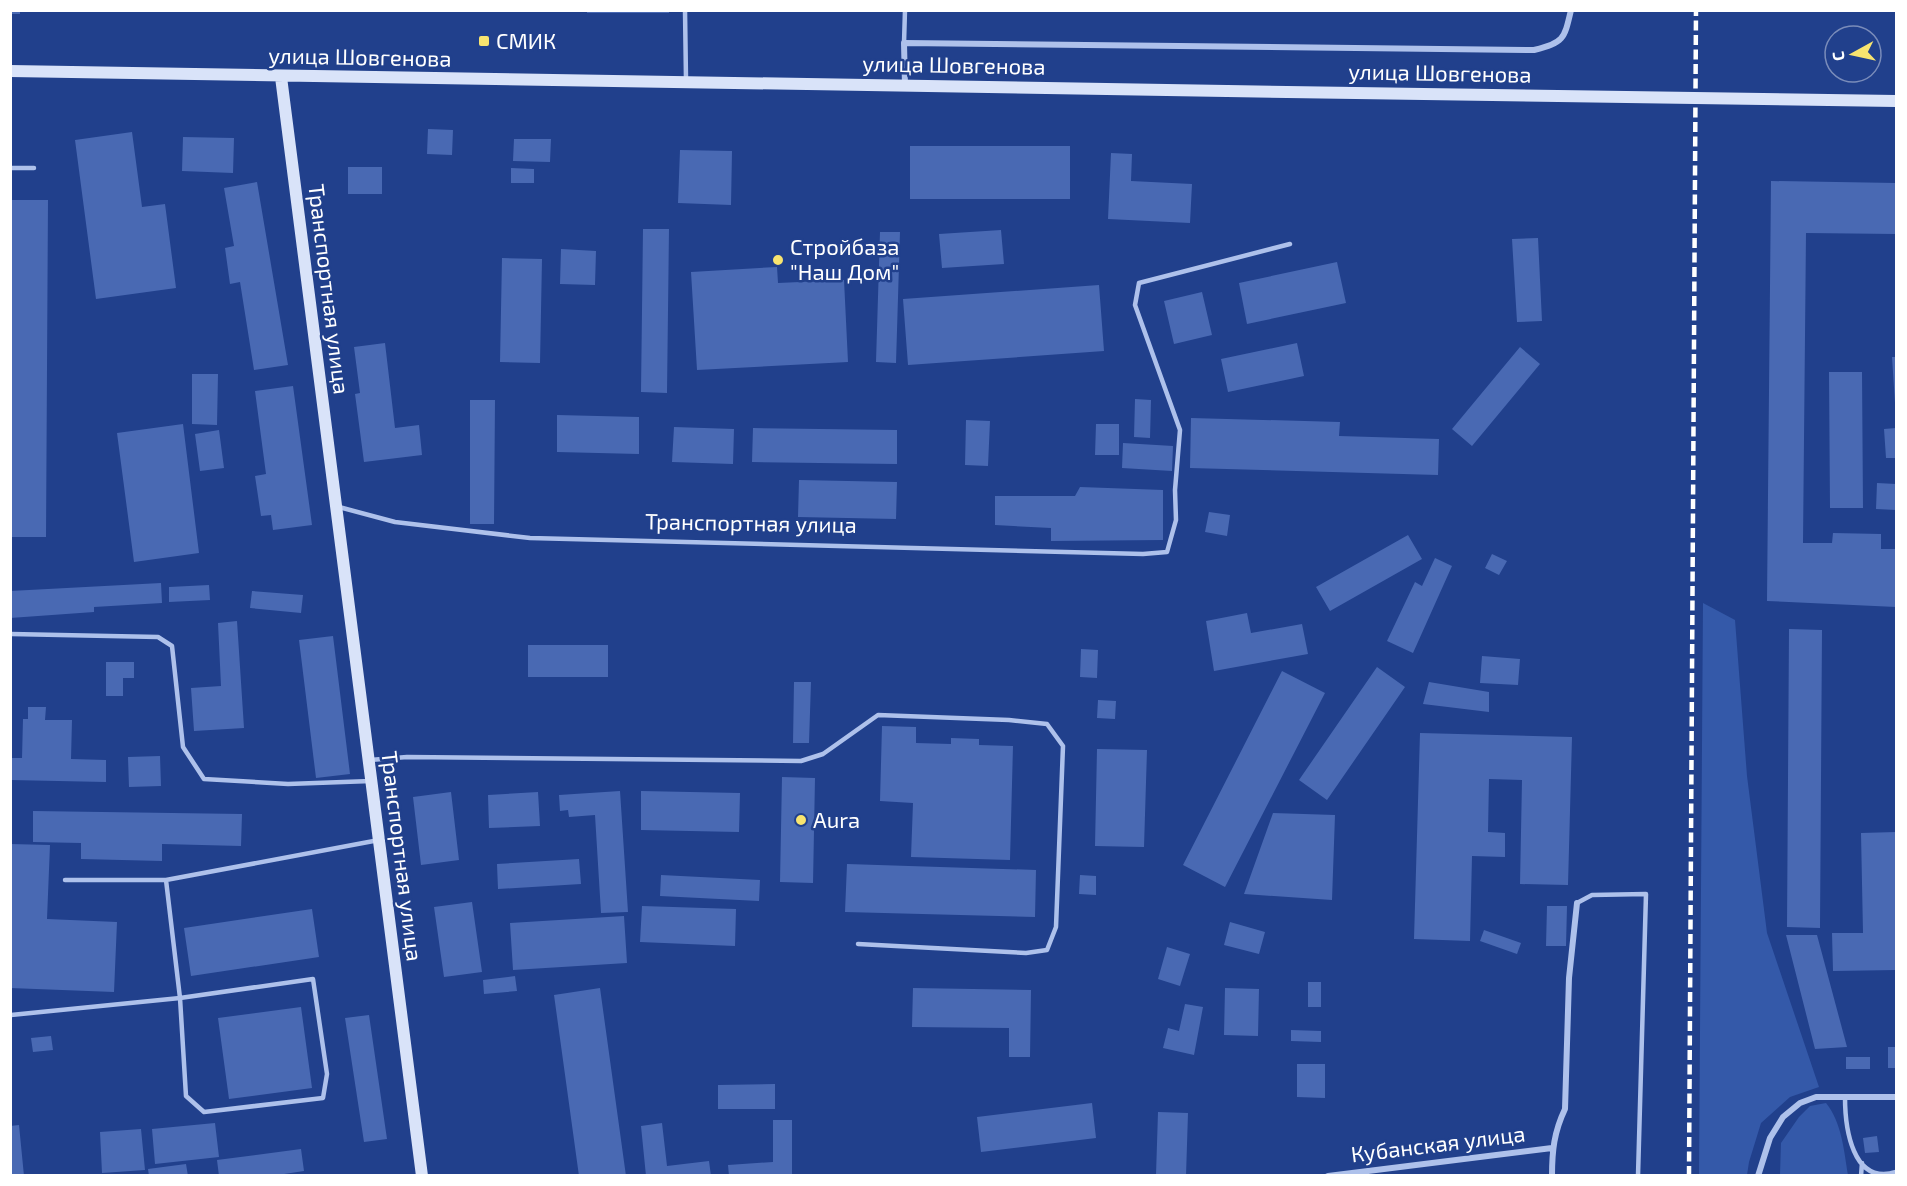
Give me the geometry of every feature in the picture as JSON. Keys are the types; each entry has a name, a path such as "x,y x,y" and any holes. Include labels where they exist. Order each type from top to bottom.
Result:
{"street":[{"path":"905,86 904,43 1534,50 1555,44 1565,35 1571,10"},
{"name":"улица Шовгенова","path":"10,71 1896,101"},
{"name":"Транспортная улица","path":"281,77 422,1176"},
{"path":"1552,1176 1552,1148 1557,1126 1565,1109 1569,978 1577,903"},
{"path":"1758,1176 1770,1138 1783,1117 1800,1103 1816,1097 1896,1097"},
{"name":"Кубанская улица","path":"1328,1176 1552,1148"}],"lane":[{"path":"685,10 686,82"},
{"path":"904,43 905,10"},
{"path":"10,168 34,168"},
{"name":"Транспортная улица","path":"336,506 395,522 530,538 1143,554 1167,552 1176,520 1175,490 1180,430 1135,305 1139,283 1290,244"},
{"path":"11,634 158,637 172,646 183,747 204,779 288,784 371,781"},
{"path":"368,760 408,757 801,761 822,754 878,715 1009,720 1047,724 1063,746 1056,927 1047,950 1026,953 858,944"},
{"path":"65,880 166,880 379,840"},
{"path":"11,1015 180,998 313,979 327,1074 323,1098 204,1112 186,1096 180,998 166,880"},
{"path":"1577,903 1593,895 1646,894 1638,1176"},
{"path":"1845,1097 1845,1118 1849,1140 1870,1176"},
{"path":"1861,1176 1862,1162"},
{"path":"1867,1168 1878,1173 1896,1172"}],"shaded area":[{"path":"1703,603 1735,620 1747,776 1767,933 1819,1087 1790,1097 1761,1123 1747,1175 1699,1175"},
{"path":"1826,1103 1839,1128 1848,1175 1780,1175 1781,1143 1799,1117 1810,1106"}],"building":[{"path":"10,10 20,10 20,14 10,14"},
{"path":"587,10 669,10 669,13 587,13"},
{"path":"428,129 453,130 452,155 427,154"},
{"path":"132,132 142,207 165,204 176,288 96,299 75,140"},
{"path":"183,137 234,138 233,173 182,171"},
{"path":"514,139 551,139 550,162 513,161"},
{"path":"910,146 1070,146 1070,199 910,199"},
{"path":"680,150 732,151 731,205 678,203"},
{"path":"1111,153 1132,154 1131,181 1192,184 1190,223 1108,219"},
{"path":"348,167 382,167 382,194 348,194"},
{"path":"511,168 534,169 534,183 511,183"},
{"path":"1771,181 1896,183 1896,234 1806,233 1803,543 1832,543 1833,533 1881,534 1881,549 1896,549 1896,607 1767,601"},
{"path":"257,182 288,365 254,370 240,282 230,284 225,248 234,246 224,188"},
{"path":"10,200 48,200 46,537 10,537"},
{"path":"643,229 669,229 667,393 641,392"},
{"path":"1001,230 1004,264 942,268 939,234"},
{"path":"880,232 900,232 896,363 876,362"},
{"path":"1538,238 1542,321 1517,322 1512,239"},
{"path":"561,249 596,251 595,285 560,284"},
{"path":"502,258 542,259 540,363 500,362"},
{"path":"1337,262 1346,303 1247,324 1239,283"},
{"path":"777,267 778,283 844,280 848,362 697,370 691,272"},
{"path":"1099,285 1104,351 908,365 903,299"},
{"path":"1202,292 1212,335 1174,344 1164,301"},
{"path":"385,343 395,428 419,425 422,455 364,462 355,394 360,393 354,347"},
{"path":"1297,343 1304,376 1228,392 1221,359"},
{"path":"1520,347 1540,364 1472,446 1452,429"},
{"path":"1892,357 1896,357 1896,403 1895,403"},
{"path":"1829,372 1862,372 1863,508 1830,508"},
{"path":"192,374 218,374 217,425 192,424"},
{"path":"293,386 312,525 273,530 271,515 261,516 255,476 266,474 255,391"},
{"path":"1135,399 1151,400 1150,438 1134,437"},
{"path":"470,400 495,400 494,524 470,524"},
{"path":"557,415 639,417 639,454 557,452"},
{"path":"1191,418 1340,422 1339,436 1439,439 1438,475 1190,468"},
{"path":"966,420 990,421 988,466 965,465"},
{"path":"183,424 199,553 134,562 117,433"},
{"path":"1096,424 1119,424 1119,455 1095,455"},
{"path":"674,427 734,429 733,464 672,462"},
{"path":"753,428 897,430 897,464 752,462"},
{"path":"1896,428 1896,458 1886,458 1884,429"},
{"path":"219,430 224,468 200,471 195,434"},
{"path":"1123,443 1173,446 1172,471 1122,468"},
{"path":"799,480 897,482 896,519 798,517"},
{"path":"1877,483 1896,484 1896,510 1876,509"},
{"path":"1080,487 1163,490 1163,540 1051,541 1051,528 995,525 995,496 1075,496"},
{"path":"1209,512 1230,515 1227,536 1205,532"},
{"path":"1408,535 1422,559 1330,611 1316,587"},
{"path":"1492,554 1507,561 1499,575 1485,568"},
{"path":"1435,558 1452,566 1413,653 1387,641 1415,582 1422,586"},
{"path":"161,583 162,603 94,607 94,612 10,618 10,591"},
{"path":"209,585 210,600 169,602 169,587"},
{"path":"252,591 303,595 301,613 250,608"},
{"path":"1247,613 1251,633 1302,624 1308,654 1214,671 1206,621"},
{"path":"237,621 244,728 194,731 191,688 221,686 218,623"},
{"path":"1789,629 1822,630 1820,928 1787,927"},
{"path":"333,636 350,774 316,778 299,640"},
{"path":"528,645 608,645 608,677 528,677"},
{"path":"1081,649 1098,650 1097,678 1080,677"},
{"path":"1482,656 1520,659 1518,685 1480,683"},
{"path":"106,662 134,662 134,678 123,678 123,696 106,696"},
{"path":"1377,667 1405,687 1327,800 1299,780"},
{"path":"1282,671 1325,693 1225,887 1183,865"},
{"path":"794,682 811,682 809,743 793,743"},
{"path":"1429,682 1489,692 1489,712 1423,704"},
{"path":"1098,700 1116,701 1115,719 1097,718"},
{"path":"28,707 46,707 45,720 72,720 71,759 106,760 106,782 10,780 10,758 22,758 23,719 28,719"},
{"path":"882,726 916,727 916,743 951,744 951,738 979,739 979,745 1013,746 1010,860 911,857 913,803 880,801"},
{"path":"1420,733 1572,737 1568,885 1520,884 1522,780 1489,779 1488,832 1505,833 1505,857 1472,856 1470,941 1414,939"},
{"path":"1097,749 1147,750 1144,847 1095,846"},
{"path":"160,756 161,786 129,787 128,757"},
{"path":"782,777 815,778 813,883 780,882"},
{"path":"620,791 628,912 601,913 595,815 569,817 568,810 560,811 559,795"},
{"path":"641,791 740,793 739,832 641,830"},
{"path":"451,792 459,860 421,865 413,797"},
{"path":"538,792 540,826 489,828 488,795"},
{"path":"33,811 242,814 241,846 162,844 162,861 81,859 81,843 33,842"},
{"path":"1273,813 1335,815 1332,900 1244,894"},
{"path":"1896,832 1896,970 1833,971 1832,933 1863,933 1861,833"},
{"path":"10,844 50,845 47,919 117,922 114,992 10,988"},
{"path":"579,859 581,884 498,889 497,864"},
{"path":"847,864 1036,870 1035,917 845,912"},
{"path":"661,875 760,880 759,901 660,896"},
{"path":"1080,875 1096,876 1096,895 1079,894"},
{"path":"472,902 482,972 444,977 434,907"},
{"path":"642,906 736,909 735,946 640,942"},
{"path":"1547,906 1567,906 1566,946 1546,946"},
{"path":"312,909 319,957 191,976 184,928"},
{"path":"624,916 627,963 513,970 510,923"},
{"path":"1230,922 1265,932 1259,954 1224,945"},
{"path":"1484,930 1521,943 1517,954 1480,941"},
{"path":"1786,935 1817,935 1847,1047 1815,1049"},
{"path":"1167,947 1190,954 1180,986 1158,979"},
{"path":"515,976 517,991 484,994 483,980"},
{"path":"1308,982 1321,982 1321,1007 1308,1007"},
{"path":"600,988 626,1176 579,1176 554,995"},
{"path":"913,988 1031,990 1030,1057 1009,1057 1009,1028 912,1027"},
{"path":"1225,988 1259,989 1258,1036 1224,1035"},
{"path":"1185,1004 1203,1007 1194,1055 1163,1048 1168,1028 1179,1031"},
{"path":"301,1007 312,1088 229,1099 218,1018"},
{"path":"369,1015 387,1139 364,1142 345,1018"},
{"path":"1291,1030 1321,1031 1321,1042 1291,1041"},
{"path":"51,1036 53,1050 33,1052 31,1038"},
{"path":"1888,1047 1896,1047 1896,1068 1888,1068"},
{"path":"1846,1057 1870,1057 1870,1069 1846,1069"},
{"path":"1297,1064 1325,1064 1325,1098 1297,1097"},
{"path":"775,1084 775,1109 718,1109 718,1085"},
{"path":"1092,1103 1096,1138 981,1152 977,1117"},
{"path":"1158,1112 1188,1113 1186,1176 1156,1175"},
{"path":"773,1120 792,1120 792,1176 729,1176 728,1165 773,1162"},
{"path":"215,1123 219,1157 155,1164 152,1129"},
{"path":"662,1123 667,1166 709,1161 711,1176 646,1176 641,1126"},
{"path":"19,1125 24,1176 10,1176 10,1126"},
{"path":"141,1129 145,1170 102,1173 100,1132"},
{"path":"1877,1136 1879,1152 1865,1153 1863,1138"},
{"path":"301,1149 304,1171 271,1176 219,1176 217,1160"},
{"path":"186,1164 188,1176 149,1176 148,1169"}],"railway":[{"path":"1689,1176 1696,10"}],"place":[{"name":"СМИК","path":"484,41"},
{"name":"Стройбаза \"Наш Дом\"","path":"778,260"},
{"name":"Aura","path":"801,820"}]}
